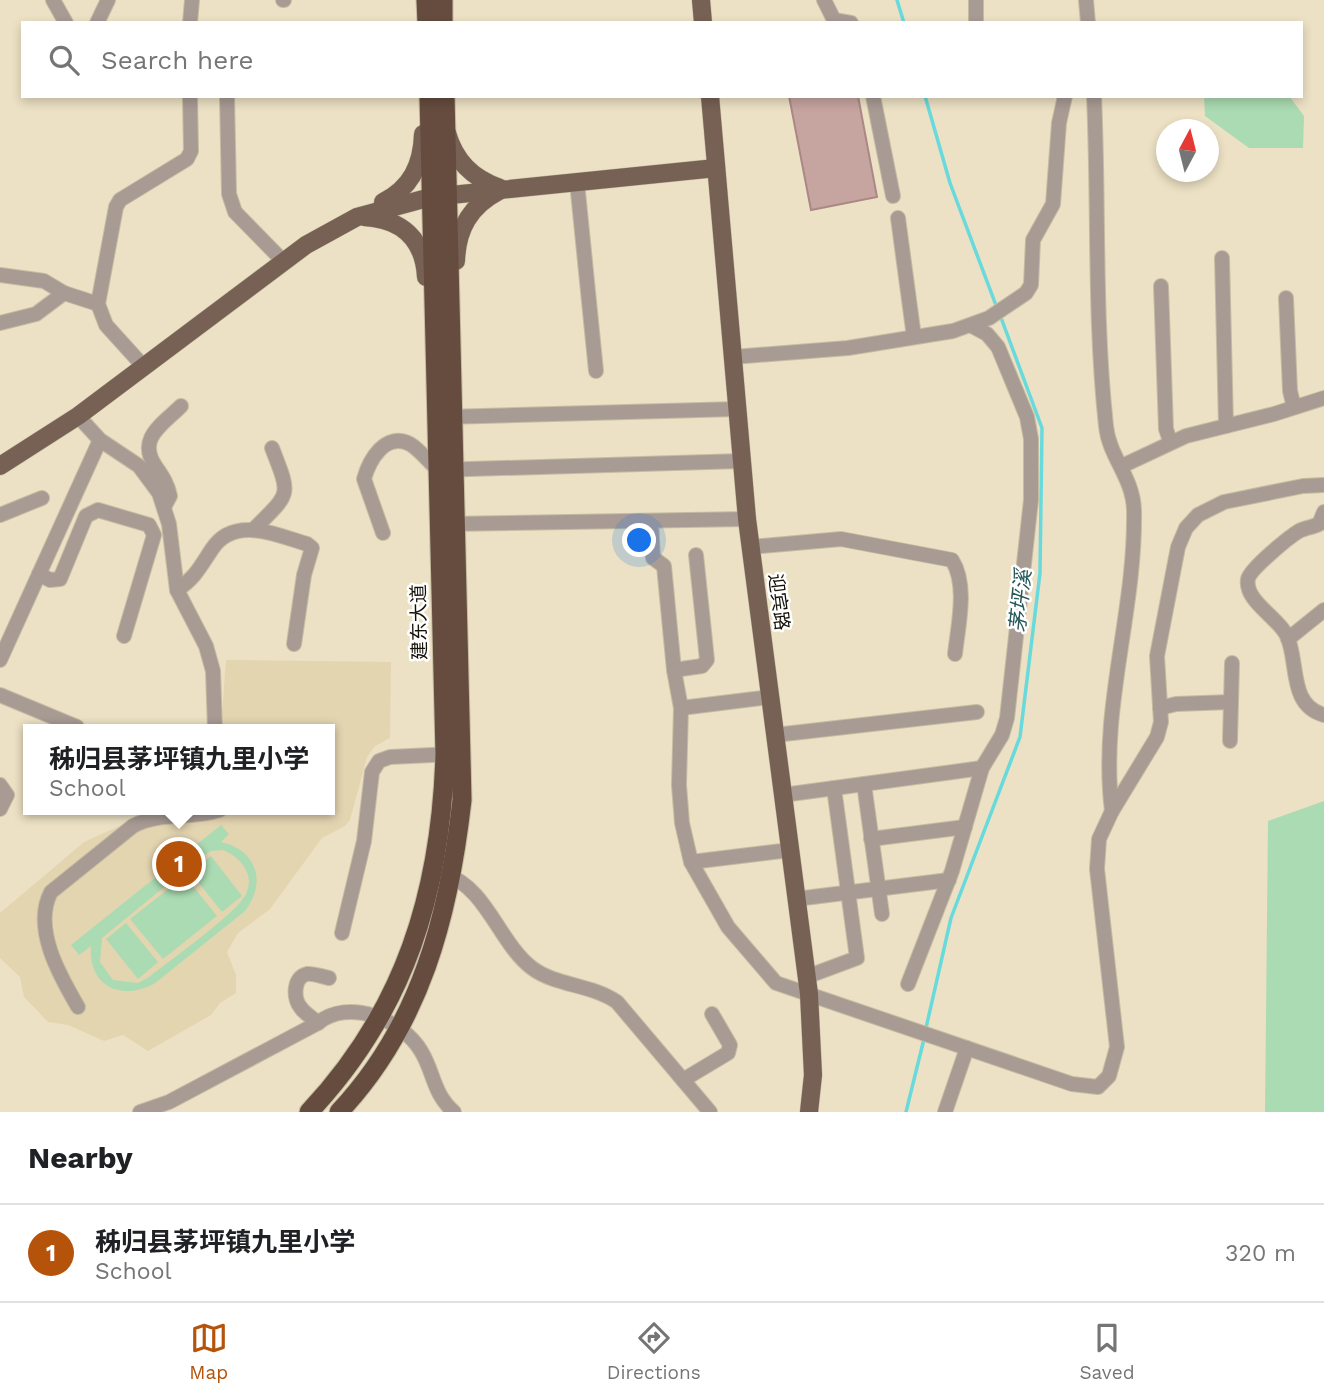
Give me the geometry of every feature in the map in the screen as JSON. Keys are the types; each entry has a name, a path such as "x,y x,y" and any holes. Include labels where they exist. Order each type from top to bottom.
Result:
{"highway":[{"path":"426,0 427,21"},
{"path":"443,0 443,21"},
{"name":"建东大道","path":"339,1112 381,1060 424,979 443,874 462,800 453,754 439,196 428,98"},
{"name":"建东大道","path":"439,196 446,129 445,98"},
{"name":"建东大道","path":"309,1112 337,1083 379,1020 443,874"}],"main road":[{"path":"701,0 703,21"},
{"path":"0,466 78,416 283,261 331,229 394,196 410,181 422,152 428,98"},
{"name":"迎宾路","path":"710,98 750,547 808,986 813,1075 809,1112"},
{"path":"446,129 454,151 467,169 503,190"},
{"path":"357,217 439,196 716,168"},
{"path":"442,314 463,224 480,203 503,190"},
{"path":"357,217 385,219 415,238 424,254 442,314"}],"street":[{"path":"53,0 65,21"},
{"path":"98,21 108,0"},
{"path":"190,21 192,0"},
{"path":"824,0 834,20 840,21"},
{"path":"976,0 976,21"},
{"path":"1077,21 1086,3"},
{"path":"1086,3 1088,21"},
{"path":"144,367 106,325 98,303 116,207 120,200 187,159 191,151 190,98"},
{"path":"227,98 229,194 235,212 283,261"},
{"path":"873,98 893,196"},
{"path":"733,357 836,349 972,326 1021,297 1031,285 1036,229 1053,204 1059,123 1065,98"},
{"path":"1094,98 1099,343 1108,439 1130,481 1134,519 1129,612 1113,688 1112,811"},
{"path":"577,182 596,371"},
{"path":"898,218 914,337"},
{"path":"1222,258 1226,426"},
{"path":"0,275 44,281 64,293 98,303"},
{"path":"1161,286 1166,429 1170,441"},
{"path":"0,323 36,314 64,293"},
{"path":"1286,298 1290,391 1294,407"},
{"path":"908,984 949,880 982,768 1002,735 1007,718 1031,500 1031,439 1027,417 998,346 987,334 972,326"},
{"path":"1122,466 1170,441 1324,398"},
{"path":"164,507 170,496 168,485 149,458 147,448 150,438 181,406"},
{"path":"445,417 737,409"},
{"path":"78,416 100,440 139,466 159,493 172,540 177,590 206,646 214,671 215,724"},
{"path":"0,660 100,440"},
{"path":"383,533 364,479 375,453 385,445 397,442 410,444 446,470 742,461"},
{"path":"254,529 284,500 287,487 272,448"},
{"path":"651,521 653,558 664,566 674,670 681,708 679,785 682,823 691,862 727,927 776,983 808,986 887,1021 1087,1088 1098,1087 1106,1080 1116,1056 1117,1037 1097,854 1099,839 1112,811 1152,750 1161,722 1156,681 1157,656 1178,547 1186,528 1198,515 1224,502 1303,486 1324,485"},
{"path":"0,515 42,498"},
{"path":"39,574 50,580 60,579 86,516 91,511 98,510 149,525 154,535 124,636"},
{"path":"1324,512 1319,524 1293,536 1251,573 1248,579 1255,599 1279,624 1288,639 1301,695 1313,710 1324,715"},
{"path":"447,524 747,519"},
{"path":"177,590 200,571 213,547 242,530 254,529 312,548 304,575 294,644"},
{"path":"750,547 841,539 952,560 957,568 960,599 955,654"},
{"path":"674,670 702,666 707,660 696,555"},
{"path":"1288,639 1324,610"},
{"path":"1230,741 1232,663"},
{"path":"0,695 70,724"},
{"path":"681,708 770,697"},
{"path":"1160,708 1176,704 1231,702"},
{"path":"775,736 976,712"},
{"path":"342,933 364,841 372,772 379,761 390,757 453,754"},
{"path":"783,795 982,768"},
{"path":"864,784 882,914"},
{"path":"0,785 8,795 0,808"},
{"path":"808,986 857,958 834,788"},
{"path":"78,1007 52,961 46,902 51,892 133,826 146,819 195,815"},
{"path":"872,839 965,827"},
{"path":"691,862 790,850"},
{"path":"443,874 482,904 524,961 547,976 603,993 617,1002 710,1112"},
{"path":"796,899 949,880"},
{"path":"318,1023 300,1007 295,997 296,986 301,977 309,974 329,978"},
{"path":"140,1112 169,1102 318,1023 329,1014 346,1010 379,1020 399,1030 422,1051 435,1089 454,1112"},
{"path":"683,1080 728,1054 730,1045 712,1014"},
{"path":"945,1112 967,1048"}],"shaded area":[{"path":"226,660 391,662 390,738 375,746 367,757 350,820 345,826 322,838 270,909 238,933 227,952 236,975 236,993 220,1003 211,1015 148,1051 123,1035 104,1041 68,1025 48,1022 24,997 20,977 0,958 0,913 84,842 144,815 335,815 335,724 221,724"}],"green space":[{"path":"1204,98 1290,98 1304,116 1303,148 1249,148 1219,126 1219,119 1205,116"},
{"path":"1324,801 1324,1112 1265,1112 1268,821"},
{"path":"221,825 229,834 221,842 243,852 255,869 256,889 245,911 154,984 142,989 130,991 109,987 95,972 91,960 91,946 79,955 71,945","holes":["223,850 241,863 248,875 248,889 239,904 149,977 138,983 113,980 100,962 102,938 201,857 211,851"]},
{"path":"211,856 242,896 222,912 190,872"},
{"path":"185,876 217,916 163,959 130,919"},
{"path":"126,923 158,962 138,979 106,939"}],"building":[{"path":"789,98 858,98 877,197 811,210"}],"waterway":[{"name":"茅坪溪","path":"897,0 903,21"},
{"name":"茅坪溪","path":"926,98 950,183 997,308"},
{"name":"茅坪溪","path":"926,1028 951,918 1020,737 1040,573 1042,428 1000,315"},
{"name":"茅坪溪","path":"906,1112 924,1039"}],"place":[{"name":"秭归县茅坪镇九里小学","path":"179,864"}]}
